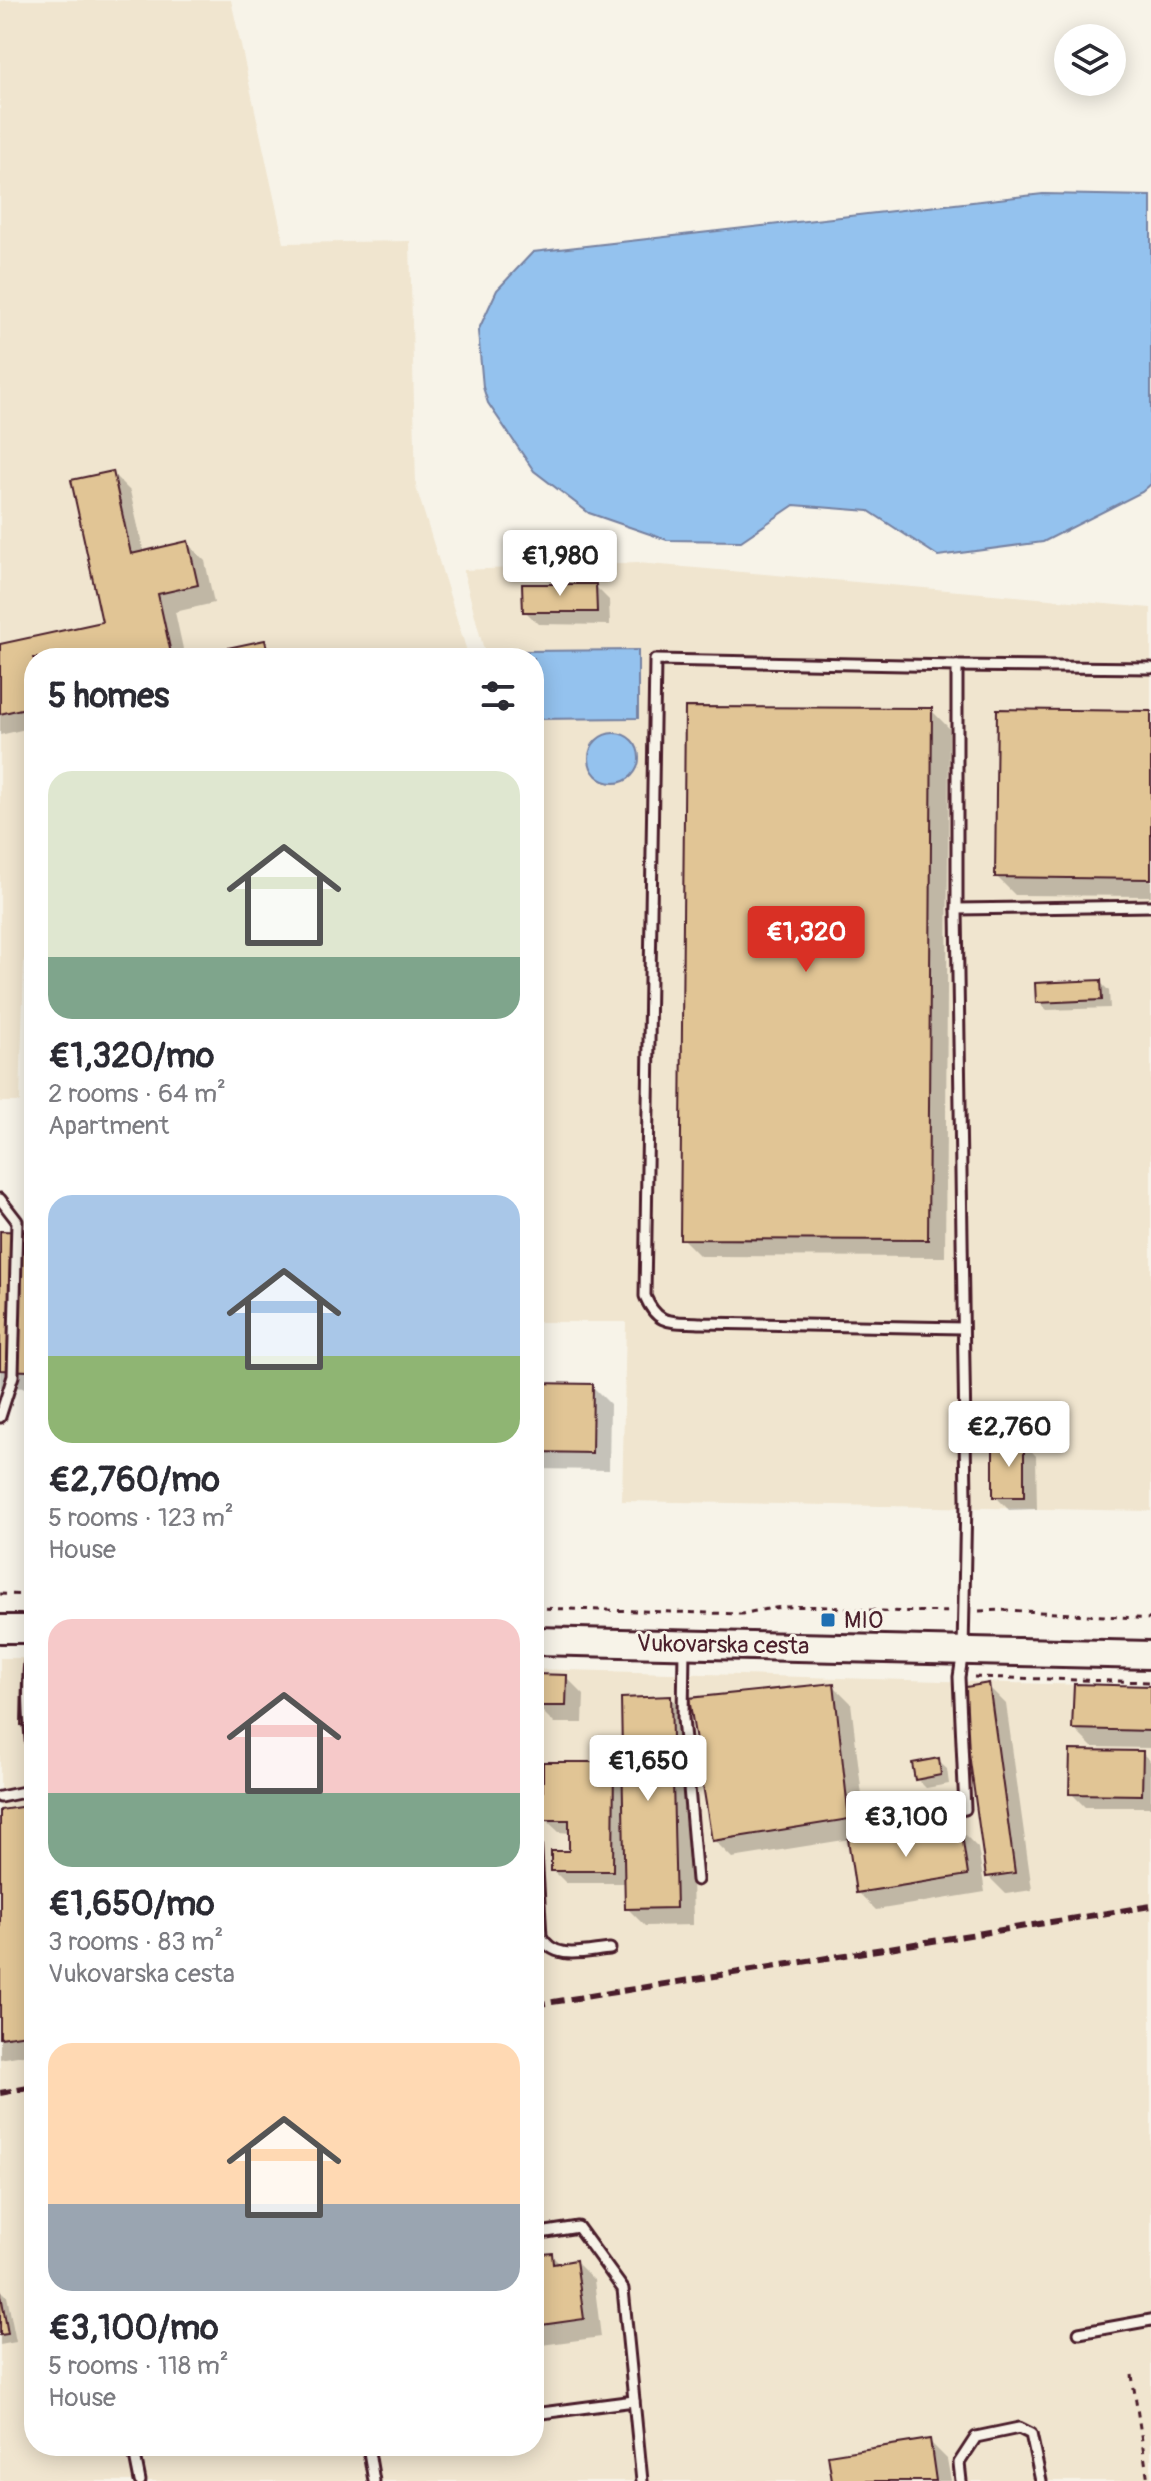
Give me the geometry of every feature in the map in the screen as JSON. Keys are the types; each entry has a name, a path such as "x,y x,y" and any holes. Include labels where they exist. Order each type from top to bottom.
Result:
{"main road":[{"path":"0,1629 24,1629"},
{"name":"Vukovarska cesta","path":"544,1641 684,1644 961,1664 1151,1655"}],"lane":[{"path":"963,1328 662,1321 651,1311 645,1296 655,660 1151,668"},
{"path":"865,1826 965,1809 961,1664 966,1499 957,909 957,666"},
{"path":"957,909 1151,906"},
{"path":"0,1199 17,1221 13,1376 0,1417"},
{"path":"684,1644 683,1718 697,1880"},
{"path":"0,1797 24,1792"},
{"path":"544,1942 561,1953 610,1949"},
{"path":"544,2232 578,2227 623,2289 642,2481"},
{"path":"1079,2333 1151,2320"},
{"path":"544,2413 634,2401"},
{"path":"961,2481 959,2463 976,2437 1019,2428 1031,2434 1041,2481"},
{"path":"135,2456 140,2481"},
{"path":"370,2456 374,2481"}],"path":[{"path":"0,1594 24,1595"},
{"path":"544,1608 742,1614 772,1607 832,1605 883,1611 1007,1610 1151,1619"},
{"path":"961,1664 1151,1682"},
{"path":"1132,2375 1148,2481"}],"shaded area":[{"path":"231,0 284,243 410,241 416,487 466,648 24,648 24,960 20,1102 0,1102 0,1"},
{"path":"638,563 1151,608 1151,1511 622,1501 626,1322 544,1322 544,648 483,648 463,570"},
{"path":"0,1658 24,1658 24,2456 544,2456 544,1669 1151,1687 1151,2481 0,2481"}],"water":[{"path":"1043,194 1151,196 1151,484 1142,492 1043,542 938,556 869,511 794,505 741,541 667,540 589,513 534,471 488,403 483,387 478,331 497,290 533,252"},
{"path":"638,650 638,718 544,719 544,651"},
{"path":"614,733 632,740 639,758 632,776 614,783 596,776 589,758 596,740"}],"building":[{"path":"113,471 131,554 188,541 198,585 158,594 170,648 24,648 24,708 0,714 0,644 102,622 71,480"},
{"path":"522,584 596,584 597,612 523,612"},
{"path":"265,640 267,648 228,648"},
{"path":"685,707 932,708 928,1240 680,1239"},
{"path":"997,709 1151,711 1151,879 995,877"},
{"path":"1101,980 1102,1000 1036,1003 1035,983"},
{"path":"0,1231 24,1232 24,1371 0,1370"},
{"path":"544,1383 593,1384 592,1453 544,1452"},
{"path":"1024,1440 1024,1497 993,1497 993,1441"},
{"path":"544,1674 567,1675 566,1706 544,1706"},
{"path":"22,1679 24,1679 24,1725 21,1725"},
{"path":"834,1683 849,1819 712,1841 689,1698"},
{"path":"989,1683 1015,1873 986,1877 960,1688"},
{"path":"1074,1684 1151,1686 1151,1731 1072,1729"},
{"path":"671,1696 676,1908 625,1909 621,1698"},
{"path":"1070,1750 1143,1751 1142,1795 1069,1794"},
{"path":"939,1758 941,1775 915,1780 912,1763"},
{"path":"544,1762 614,1762 613,1871 551,1871 551,1851 569,1851 569,1820 544,1820"},
{"path":"24,1806 24,2034 0,2038 0,1810"},
{"path":"961,1828 968,1875 856,1893 848,1839 915,1829 915,1835"},
{"path":"552,2253 553,2264 576,2260 584,2319 544,2325 544,2254"},
{"path":"0,2289 8,2334 0,2335"},
{"path":"930,2439 936,2481 832,2481 828,2455"}],"railway":[{"path":"544,2003 1151,1906"},
{"path":"0,2093 24,2089"}],"place":[{"name":"MIO","path":"828,1620"}]}
